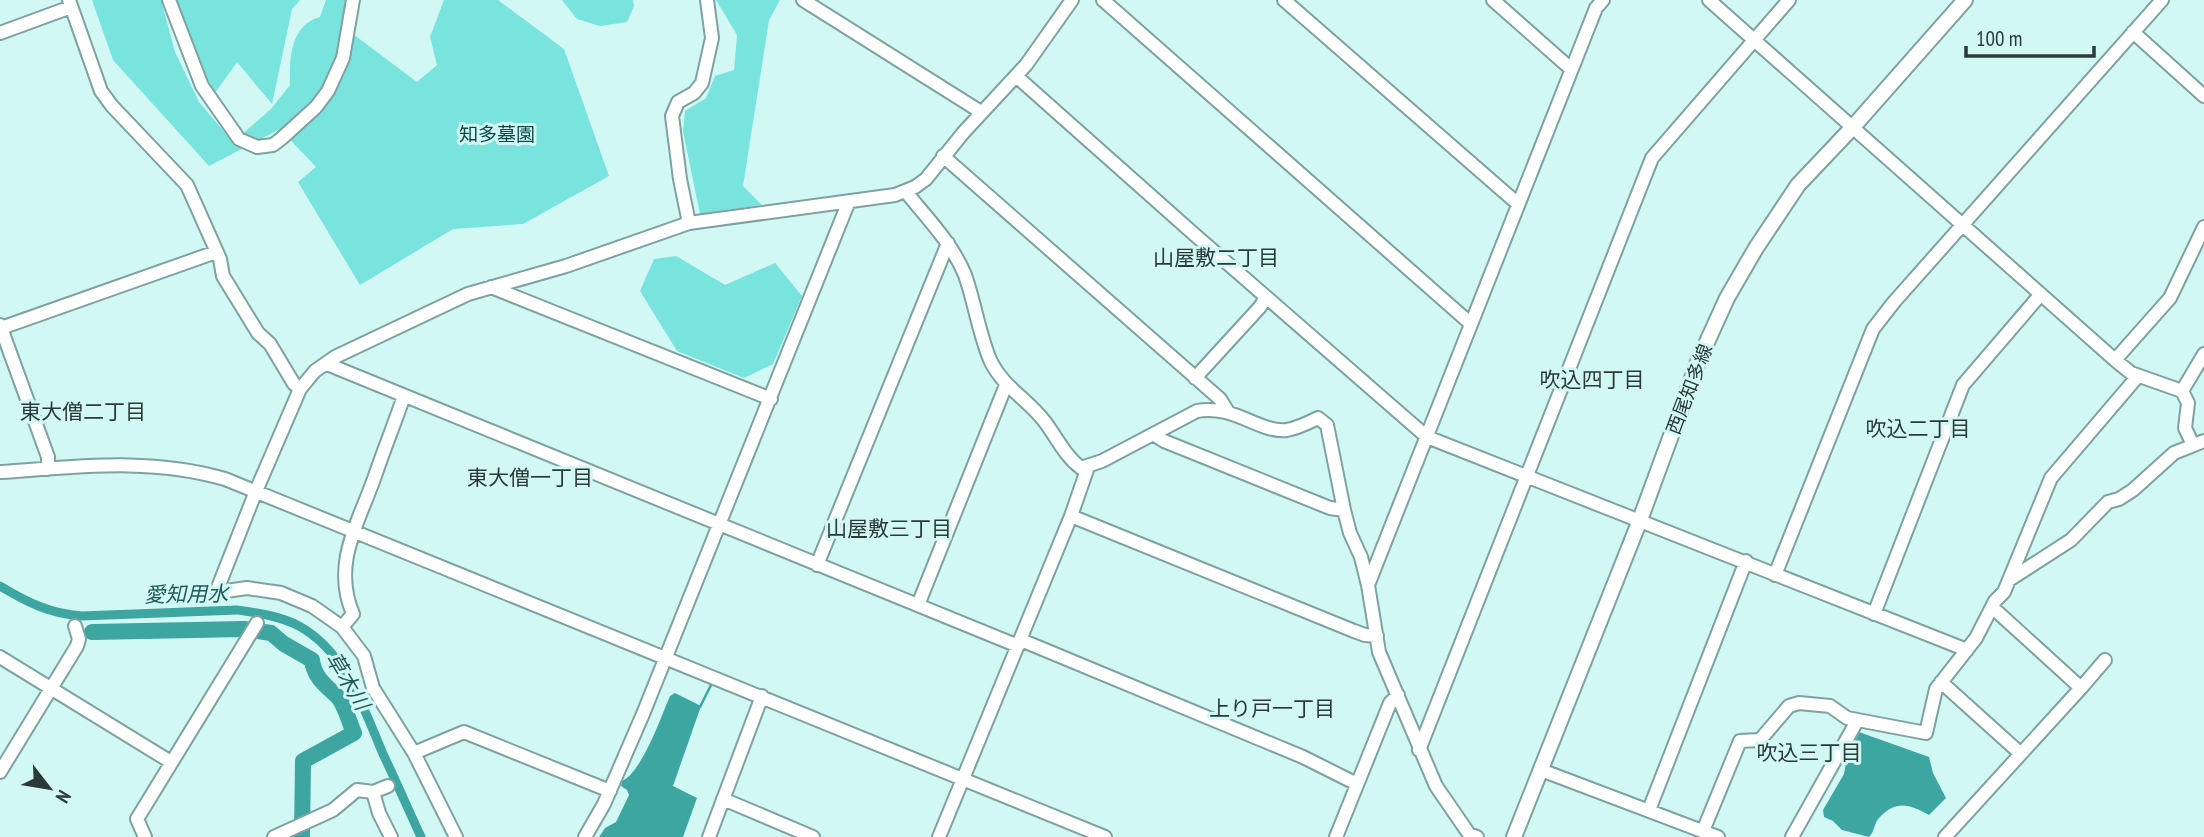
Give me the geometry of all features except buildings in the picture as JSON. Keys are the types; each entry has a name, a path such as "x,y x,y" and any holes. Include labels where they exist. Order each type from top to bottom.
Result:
{"main road":[{"name":"西尾知多線","path":"1514,837 1640,520 1698,362 1727,298 1798,185 1965,0"}],"street":[{"path":"169,0 202,86 233,132 248,144 257,147 272,145 282,138 316,107 328,91 343,58 354,0"},
{"path":"689,223 672,116 678,102 694,93 702,83 712,38 707,0"},
{"path":"803,0 981,112"},
{"path":"1102,0 1471,324"},
{"path":"1284,0 1518,204"},
{"path":"1493,0 1572,69"},
{"path":"1368,585 1596,8 1603,0"},
{"path":"1709,0 2115,360 2137,376 2182,391 2188,403 2185,428 2198,443 2174,453 2126,495 2109,502 2071,540 2008,581"},
{"path":"1419,750 1652,158 1789,0"},
{"path":"1775,575 1873,329 2162,0"},
{"path":"456,837 414,753 373,688 363,656 342,627 312,606 281,593 247,589 217,590 300,389 315,371 335,357 468,294 565,266 689,223 906,192 926,179 981,112 1016,76 1066,2"},
{"path":"0,33 70,3 101,91 187,185 220,260 223,276 257,334 270,344 294,384 300,389"},
{"path":"2133,32 2204,96"},
{"path":"1016,76 1427,437 1967,650"},
{"path":"943,156 1220,399 1228,412"},
{"path":"906,192 948,243 964,274 991,362 1006,385 1040,416 1071,461 1081,468 1088,467 1197,411 1209,409 1228,412 1284,430 1318,418 1327,425 1344,510 1368,585 1379,652 1436,786 1472,836"},
{"path":"585,837 610,791 666,659 849,201"},
{"path":"2115,360 2170,298 2204,227"},
{"path":"817,565 948,243"},
{"path":"48,469 48,457 1,326 216,252"},
{"path":"491,287 771,400"},
{"path":"1874,614 1963,385 2041,294"},
{"path":"1195,378 1266,297"},
{"path":"2182,391 2204,354"},
{"path":"327,364 817,565 1303,757 1357,784"},
{"path":"1703,831 1740,741 1760,740 1789,706 1799,703 1829,706 1857,721 1926,733 1936,689 1967,650 2004,592 2051,478 2137,376"},
{"path":"918,605 1006,385"},
{"path":"342,627 353,614 344,583 349,545 404,396"},
{"path":"1153,433 1164,440 1330,508 1344,510"},
{"path":"0,472 110,465 173,467 216,477 1105,837"},
{"path":"939,837 1071,516 1088,467"},
{"path":"1071,516 1353,631 1377,636"},
{"path":"1649,810 1746,561"},
{"path":"1992,607 2081,688"},
{"path":"145,837 136,819 257,622"},
{"path":"0,772 77,646 79,639 75,626"},
{"path":"0,657 170,762"},
{"path":"1945,837 2105,660"},
{"path":"1941,681 2021,754"},
{"path":"1336,837 1390,703 1398,695"},
{"path":"709,837 762,696"},
{"path":"1792,837 1857,721"},
{"path":"414,753 464,732 610,791"},
{"path":"1541,770 1718,837"},
{"path":"274,837 332,810 357,790 373,792 388,786"},
{"path":"373,792 379,813 391,837"},
{"path":"723,799 813,837"}],"green space":[{"name":"知多墓園","path":"92,0 161,0 175,52 199,102 233,142 271,109 290,85 294,44 303,27 320,17 326,0 346,0 341,25 417,82 437,65 430,37 444,0 498,0 564,49 609,176 523,224 453,229 360,285 298,182 316,167 280,129 209,166 113,60"},
{"path":"174,0 300,0 292,9 272,104 237,62 215,93 191,52"},
{"path":"562,0 633,0 634,6 627,22 600,26 577,19"},
{"path":"716,0 780,0 769,20 743,186 762,205 700,214 683,131 685,111 706,98 715,76 734,70 737,35"},
{"path":"676,256 725,285 775,263 802,296 773,364 744,378 677,351 640,291 654,259"}],"shaded area":[{"path":"675,693 701,706 673,786 697,798 683,837 599,837 605,828 616,822 629,795 621,786 622,781 644,756 670,696"},
{"path":"1859,732 1929,757 1933,773 1946,798 1929,815 1910,807 1892,808 1877,820 1869,837 1842,830 1824,817 1823,810 1844,774"}],"waterway":[{"name":"愛知用水","path":"0,586 39,606 70,615 237,610 277,617 299,626 329,650 351,682 421,837"},
{"name":"草木川","path":"92,632 244,629 271,633 312,660 318,676 342,704 354,733 303,761 302,837"},
{"path":"700,707 711,685"}],"district":[{"name":"山屋敷二丁目","path":"1216,257"},
{"name":"吹込四丁目","path":"1592,379"},
{"name":"東大僧二丁目","path":"83,411"},
{"name":"吹込二丁目","path":"1918,428"},
{"name":"東大僧一丁目","path":"530,477"},
{"name":"山屋敷三丁目","path":"889,528"},
{"name":"上り戸一丁目","path":"1272,708"},
{"name":"吹込三丁目","path":"1809,752"}]}
